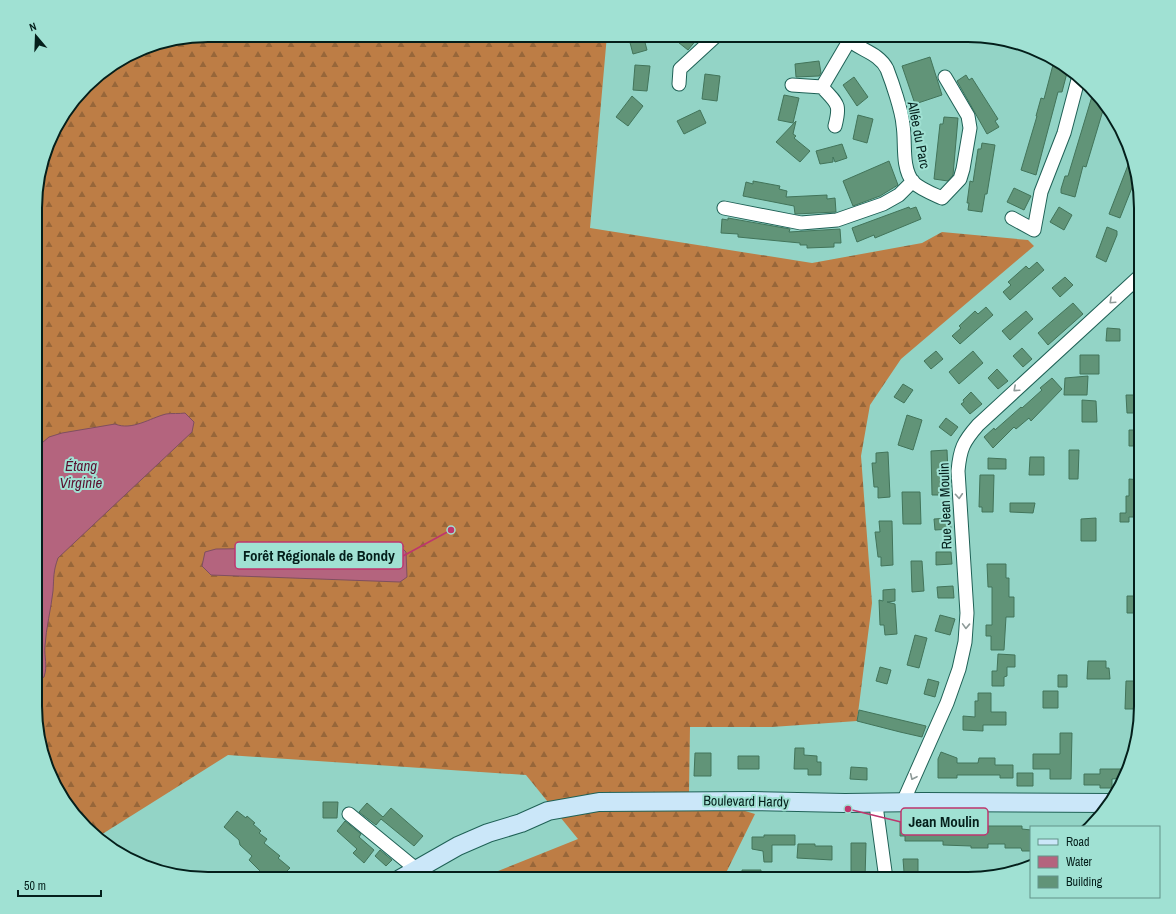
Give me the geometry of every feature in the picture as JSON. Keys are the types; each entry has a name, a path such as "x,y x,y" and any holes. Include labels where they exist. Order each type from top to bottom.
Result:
{"street":[{"path":"679,84 680,69 709,42"},
{"path":"822,87 845,42"},
{"name":"Allée du Parc","path":"854,42 878,57 886,69 903,124 906,166 913,182 928,192 942,198 960,179 970,128 968,116 945,77"},
{"path":"1012,218 1034,230 1041,192 1064,133 1077,83"},
{"path":"792,85 822,87 837,103 839,111 835,126"},
{"path":"724,208 801,223 837,220 883,204 899,195 913,182"},
{"name":"Rue Jean Moulin","path":"903,802 947,703 959,669 965,642 967,613 958,471 960,450 965,440 978,424 1134,281"},
{"name":"Boulevard Hardy","path":"411,872 464,843 488,833 521,823 533,823 599,809 615,803 752,801 877,803 1103,803"},
{"path":"877,803 885,872"},
{"path":"349,814 416,869"}],"green space":[{"path":"197,42 606,42 590,228 812,263 922,243 942,232 1028,240 1034,246 901,359 870,405 861,456 872,603 857,721 772,727 690,727 689,794 755,814 726,872 496,872 578,839 526,775 228,755 102,834 76,807 64,789 51,759 43,728 43,186 55,144 64,125 76,107 99,83 125,64 155,51 176,45"}],"water":[{"name":"Étang Virginie","path":"185,413 194,422 192,432 58,558 54,571 46,639 45,673 42,678 42,443 49,437 62,433 115,424 121,426 134,425 166,414"},
{"path":"401,547 406,552 407,577 400,582 211,575 202,566 205,552 216,549"}],"building":[{"path":"630,42 645,42 647,50 633,54"},
{"path":"678,42 695,42 688,50"},
{"path":"930,57 942,95 915,104 902,66"},
{"path":"819,61 821,73 819,76 796,77 795,64"},
{"path":"635,65 650,66 647,91 633,90"},
{"path":"1053,65 1067,74 1062,92 1058,92 1036,175 1021,170 1041,98 1044,99"},
{"path":"705,74 720,76 717,101 702,99"},
{"path":"966,75 969,80 972,78 998,119 995,121 999,127 987,134 957,81"},
{"path":"854,77 868,97 857,106 843,85"},
{"path":"784,95 799,98 793,123 778,120"},
{"path":"632,96 643,106 628,126 616,117"},
{"path":"1092,98 1103,111 1086,167 1083,166 1075,197 1061,193 1065,176 1068,176"},
{"path":"700,110 706,123 684,134 677,121"},
{"path":"858,115 873,119 867,143 853,139"},
{"path":"944,117 958,118 953,175 948,181 934,179 940,124 943,124"},
{"path":"796,121 793,134 796,136 794,138 810,151 800,162 776,142"},
{"path":"982,143 995,145 987,194 985,194 982,212 968,210 969,203 967,203 970,181 973,182 978,149 981,149"},
{"path":"842,144 847,158 835,162 833,157 833,162 820,164 816,151"},
{"path":"889,161 898,185 880,196 853,206 843,181"},
{"path":"1128,165 1133,185 1120,218 1109,214"},
{"path":"753,181 780,186 779,189 787,191 786,197 827,195 827,199 835,198 836,212 795,214 794,206 743,196 746,182 753,184"},
{"path":"1014,188 1031,196 1024,210 1007,202"},
{"path":"909,207 910,209 916,207 921,219 875,238 874,235 857,242 852,228"},
{"path":"1059,207 1072,215 1064,230 1050,222"},
{"path":"728,218 790,229 789,232 840,229 841,243 834,243 834,247 807,248 807,245 800,245 800,243 738,237 738,234 721,233 722,219 728,220"},
{"path":"1107,227 1117,231 1117,235 1106,262 1096,257"},
{"path":"1037,262 1044,270 1010,300 1003,292 1011,285 1008,282 1026,266 1029,269"},
{"path":"1065,277 1073,285 1060,297 1052,288"},
{"path":"1073,303 1083,314 1048,345 1038,333"},
{"path":"986,307 993,315 960,344 952,336 961,328 959,326 975,311 978,314"},
{"path":"1026,311 1033,319 1010,340 1002,331"},
{"path":"1107,328 1120,329 1120,341 1106,341"},
{"path":"1022,348 1032,359 1023,367 1013,356"},
{"path":"936,351 943,359 931,369 924,361"},
{"path":"973,351 983,363 959,384 949,372"},
{"path":"1080,355 1099,355 1099,374 1080,374"},
{"path":"997,369 1008,381 998,389 988,378"},
{"path":"1088,376 1087,395 1064,395 1065,378"},
{"path":"1052,378 1062,389 1031,421 1029,418 1016,429 1014,427 993,448 984,437 994,428 995,430 1021,407 1022,408 1042,390 1040,388"},
{"path":"903,384 913,390 904,403 894,397"},
{"path":"971,392 982,404 970,414 961,404"},
{"path":"1126,395 1134,395 1134,413 1127,413"},
{"path":"1082,400 1096,401 1097,422 1082,422"},
{"path":"907,415 922,420 913,450 898,445"},
{"path":"946,418 958,427 951,436 939,427"},
{"path":"1129,430 1134,430 1134,446 1129,446"},
{"path":"947,450 949,495 932,495 931,451"},
{"path":"1069,450 1079,450 1078,479 1069,479"},
{"path":"888,452 890,497 878,498 878,487 874,487 872,463 876,463 876,453"},
{"path":"1030,457 1044,457 1044,475 1029,475"},
{"path":"988,458 1006,459 1006,469 988,469"},
{"path":"980,475 994,475 993,512 982,512 982,507 979,507"},
{"path":"1129,479 1134,479 1134,517 1129,517 1129,522 1120,522 1120,513 1126,513 1126,496 1129,496"},
{"path":"902,492 920,492 921,524 903,524"},
{"path":"1010,503 1035,503 1033,513 1010,512"},
{"path":"950,518 951,529 935,530 934,519"},
{"path":"1096,518 1096,541 1081,541 1081,519"},
{"path":"879,521 892,521 893,565 881,566 881,557 878,557 875,532 880,532"},
{"path":"936,552 951,552 952,564 936,565"},
{"path":"911,561 922,561 924,591 912,592"},
{"path":"987,564 1006,564 1006,578 1009,578 1009,597 1014,597 1014,617 1006,617 1004,650 991,650 991,636 986,636 986,625 992,625 992,587 988,587"},
{"path":"953,586 954,598 938,598 937,587"},
{"path":"895,589 895,601 887,602 895,604 897,634 885,635 884,625 880,625 879,600 883,601 883,590"},
{"path":"1127,596 1134,596 1134,613 1127,613"},
{"path":"940,615 955,619 950,635 935,631"},
{"path":"915,635 927,638 919,668 907,665"},
{"path":"998,654 1015,655 1015,667 1007,667 1007,676 1004,677 1004,686 992,686 992,671 997,671"},
{"path":"1088,661 1106,661 1106,668 1109,668 1110,679 1087,679"},
{"path":"880,667 891,670 887,684 876,681"},
{"path":"1058,675 1067,675 1067,687 1058,687"},
{"path":"928,679 939,682 935,697 924,694"},
{"path":"1126,681 1134,681 1134,709 1125,709"},
{"path":"1043,691 1058,691 1058,708 1043,708"},
{"path":"978,693 991,693 991,712 1006,712 1006,725 983,725 983,731 963,730 963,716 975,717 975,701 978,701"},
{"path":"859,710 926,726 922,737 900,732 857,721"},
{"path":"1060,733 1072,733 1071,779 1050,779 1050,769 1033,769 1033,754 1060,754"},
{"path":"795,748 804,748 804,755 817,756 817,762 821,762 821,775 808,775 808,769 794,769"},
{"path":"941,752 957,758 957,763 978,763 979,758 995,758 995,765 1013,765 1013,778 1000,778 1000,775 957,775 957,778 938,778 938,759"},
{"path":"695,753 711,753 711,776 694,776"},
{"path":"738,756 759,756 759,769 738,769"},
{"path":"851,767 867,768 867,780 850,779"},
{"path":"1100,769 1121,769 1117,779 1112,779 1112,788 1100,788 1100,785 1084,785 1084,774 1100,774"},
{"path":"1017,773 1033,773 1033,786 1017,786"},
{"path":"323,802 338,802 337,818 323,818"},
{"path":"367,803 383,817 391,808 423,836 414,846 381,819 376,825 359,812"},
{"path":"237,811 246,818 247,816 261,831 259,833 267,839 264,843 280,856 278,858 290,868 286,872 261,872 249,860 252,856 240,845 239,840 224,827"},
{"path":"345,821 361,834 359,837 374,850 364,863 353,853 357,849 337,831"},
{"path":"900,822 922,822 922,827 972,830 972,832 988,833 988,826 1022,826 1022,829 1030,830 1030,851 1022,851 1021,848 1005,848 1005,844 988,844 988,848 971,848 971,846 943,845 943,841 905,841 905,836 900,836"},
{"path":"764,835 795,835 795,845 772,845 772,862 764,862 763,851 752,849 752,837 764,837"},
{"path":"851,843 866,843 865,872 851,872"},
{"path":"798,844 832,846 832,860 797,858"},
{"path":"380,850 392,860 386,866 375,856"},
{"path":"903,859 918,859 918,872 904,872"},
{"path":"742,870 761,870 761,872 742,872"}],"place":[{"name":"Forêt Régionale de Bondy","path":"451,530"},
{"name":"Jean Moulin","path":"848,809"}]}
